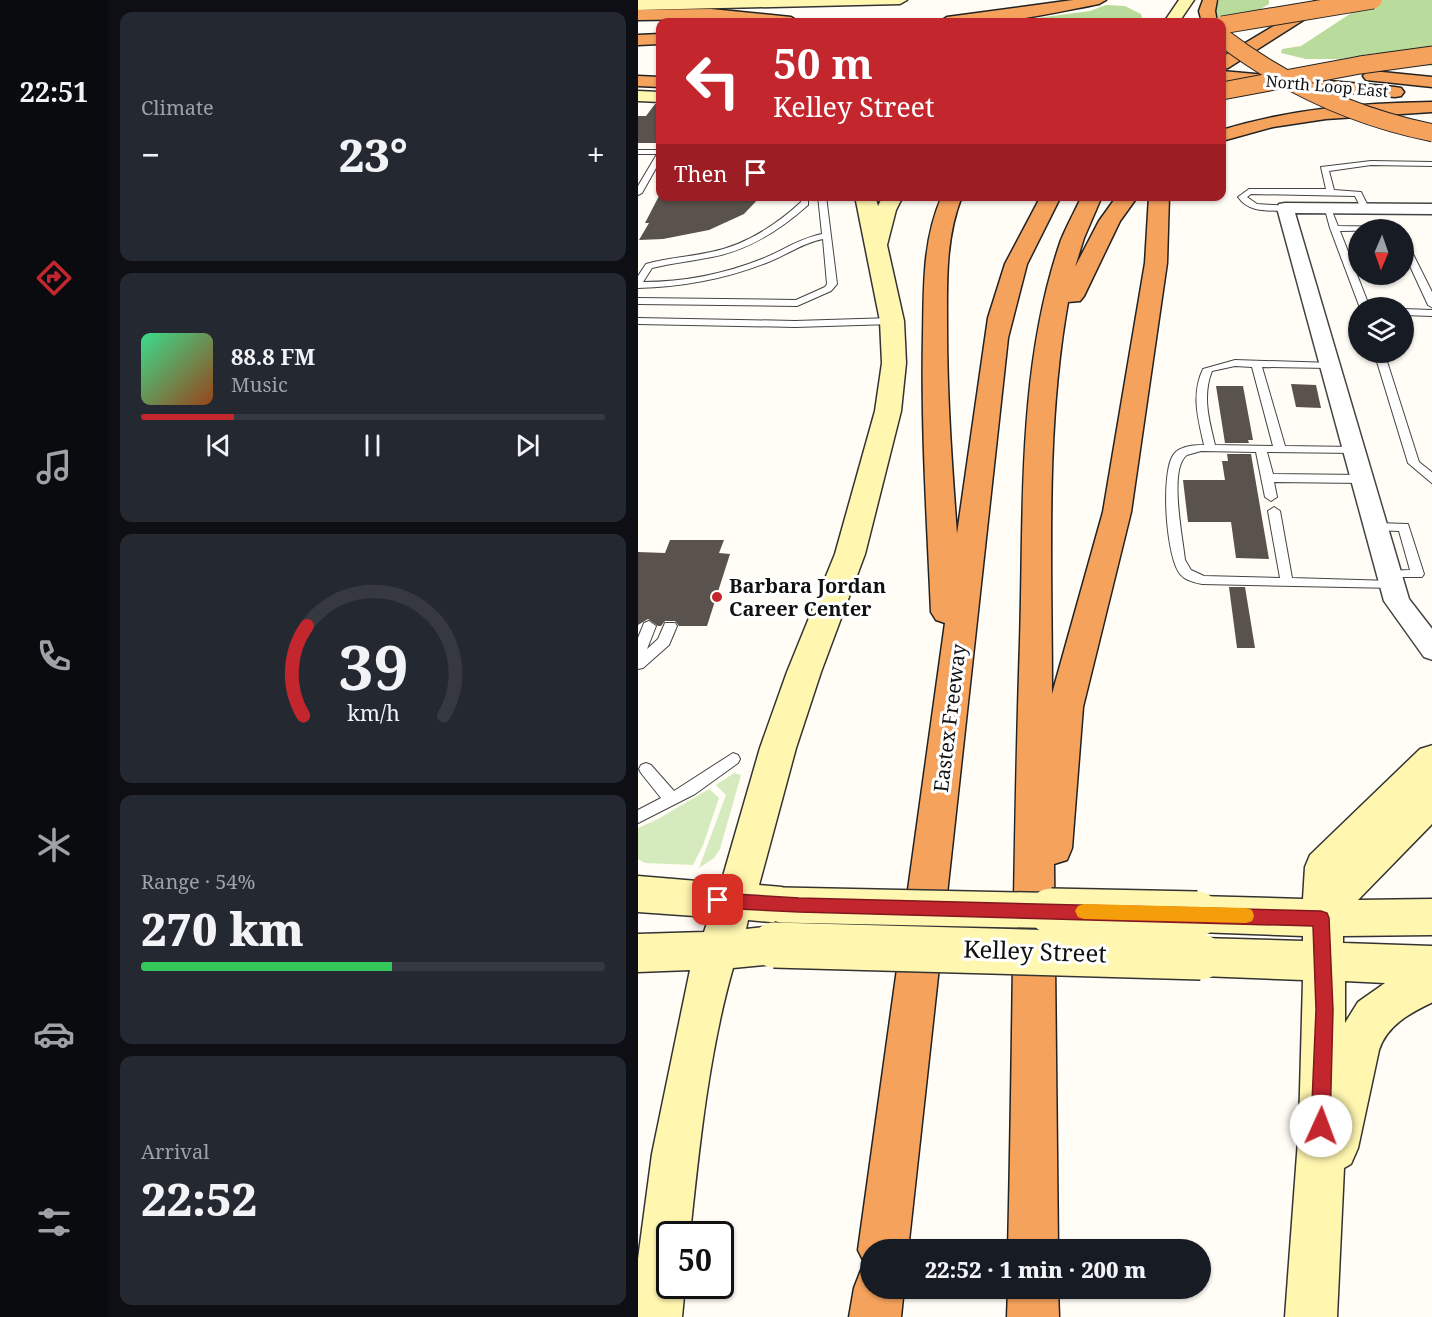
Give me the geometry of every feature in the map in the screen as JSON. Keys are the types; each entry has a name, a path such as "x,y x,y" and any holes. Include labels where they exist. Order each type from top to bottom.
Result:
{"highway":[{"path":"1209,18 1207,11 1210,0"},
{"path":"1226,39 1294,0"},
{"path":"1226,62 1329,0"},
{"path":"1226,24 1373,0"},
{"path":"975,18 1094,1"},
{"path":"638,15 711,14 751,18"},
{"path":"1226,39 1275,74 1327,103 1384,123 1433,133"},
{"path":"638,41 656,40"},
{"path":"1226,90 1361,65 1433,55"},
{"name":"North Loop East","path":"1226,65 1342,80 1433,96"},
{"name":"North Loop East","path":"1226,76 1433,82"},
{"path":"638,81 656,82"},
{"path":"1226,135 1316,114 1433,107"},
{"path":"951,201 941,225 935,289 934,412 953,697"},
{"name":"Eastex Freeway","path":"884,1239 996,338 1005,295 1019,254 1048,201"},
{"path":"1033,1239 1036,1041 1034,720 1041,441 1048,353 1068,252 1089,201"},
{"path":"1048,353 1090,257 1124,201"},
{"path":"1036,1041 1066,707 1116,512 1156,263 1159,201"},
{"path":"1019,254 1022,206"},
{"path":"875,1317 877,1299"},
{"path":"1033,1299 1033,1317"}],"main road":[{"path":"638,5 900,0"},
{"path":"1174,18 1187,0"},
{"path":"638,96 656,97"},
{"path":"656,1317 675,1154 711,970 735,902 778,748 804,672 850,554 888,411 894,363 892,321 866,201"},
{"path":"875,250 890,201"},
{"path":"1311,1317 1318,1220 1325,1010 1321,918 1324,867 1433,759"},
{"path":"1321,918 1350,880 1433,798"},
{"name":"Kelley Street","path":"638,894 782,904 1321,918 1433,917"},
{"name":"Kelley Street","path":"638,953 774,945 1433,965"},
{"path":"1318,1220 1358,1046 1368,1023 1399,998 1433,981"}],"street":[{"path":"1431,644 1397,601 1285,208 1433,209"}],"lane":[{"path":"638,152 656,154"},
{"path":"638,194 656,161"},
{"path":"1361,297 1331,209 1325,171 1328,168 1371,163 1433,164"},
{"path":"1285,208 1252,206 1246,204 1242,197 1249,191 1331,209 1362,219"},
{"path":"638,284 649,266 733,249 766,234 790,218 803,201"},
{"path":"638,301 797,303 828,289 832,284 822,201"},
{"path":"638,284 676,282 729,273 767,260 809,238 826,236"},
{"path":"1414,265 1433,305"},
{"path":"1414,312 1433,313"},
{"path":"638,321 795,324 892,321"},
{"path":"1210,448 1201,407 1202,381 1208,369 1235,363 1329,365"},
{"path":"1382,363 1414,463 1433,480"},
{"path":"1256,364 1280,449"},
{"path":"1354,450 1210,448 1184,451 1177,457 1172,471 1179,560 1186,573 1202,580 1287,582 1391,580 1418,574 1404,527 1376,527"},
{"path":"1261,449 1271,497"},
{"path":"1268,478 1362,479"},
{"path":"1274,511 1287,582"},
{"path":"638,655 649,626"},
{"path":"638,664 664,642 670,626"},
{"path":"638,817 671,800 733,759"},
{"path":"646,769 671,800"}],"green space":[{"path":"1219,0 1269,0 1269,4 1247,17 1217,18 1215,9"},
{"path":"1365,0 1432,0 1432,66 1409,63 1376,53 1340,59 1306,59 1281,53 1282,49 1301,46 1359,8"},
{"path":"1106,5 1125,6 1141,14 1142,17 1037,18 1090,11"},
{"path":"734,773 741,775 720,849 714,858 699,868 726,795 716,785"},
{"path":"709,789 719,798 703,845 693,865 645,863 638,859 638,828"}],"building":[{"path":"656,104 656,143 638,143 638,116 646,116"},
{"path":"656,201 756,201 744,214 709,230 663,239 639,240 649,223 645,223"},
{"path":"1291,384 1316,385 1321,408 1296,407"},
{"path":"1216,386 1243,386 1253,440 1248,440 1249,443 1225,443"},
{"path":"1227,454 1251,454 1269,559 1236,558 1231,522 1188,522 1183,480 1225,480 1222,461 1228,461"},
{"path":"670,540 724,540 719,553 730,554 707,626 679,626 675,621 665,621 658,626 648,619 638,625 638,552 665,553"},
{"path":"1229,587 1245,587 1255,648 1237,648"}],"slow traffic":[{"path":"1084,911 1246,916"}],"place":[{"name":"Barbara Jordan Career Center","path":"717,597"}],"route":[{"path":"718,900 799,905 1321,918 1325,1010 1321,1126"}]}
